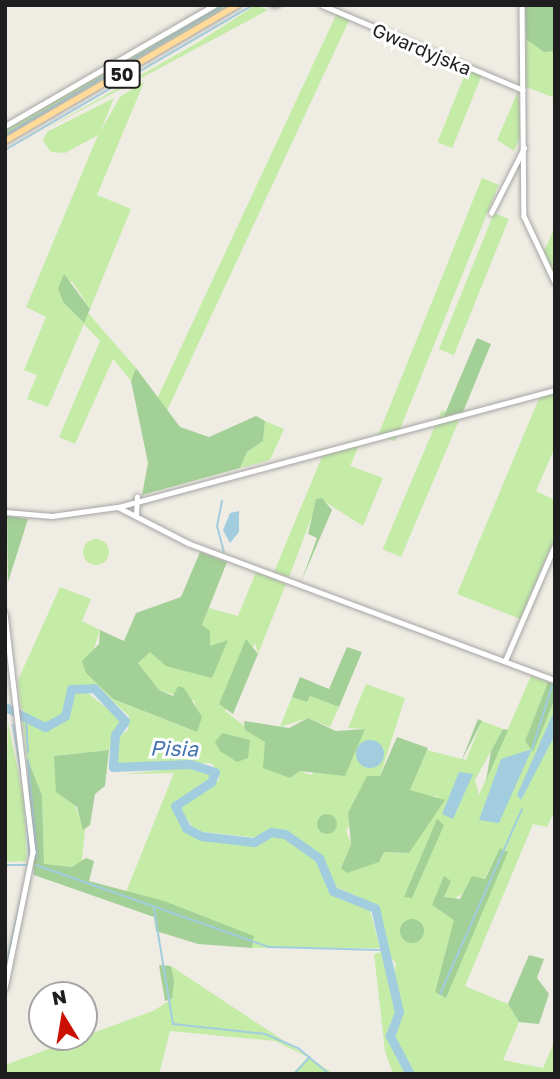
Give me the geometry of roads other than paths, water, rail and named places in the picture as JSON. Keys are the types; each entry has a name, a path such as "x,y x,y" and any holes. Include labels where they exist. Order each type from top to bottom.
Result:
{"main road":[{"name":"50","path":"5,141 238,5"}],"street":[{"path":"5,126 215,5"},
{"path":"272,5 278,5"},
{"name":"Gwardyjska","path":"321,5 523,90"},
{"path":"522,5 526,226 555,282"},
{"path":"491,213 523,148"},
{"path":"5,512 52,516 118,507 137,497 555,390"},
{"path":"136,515 137,497"},
{"path":"118,507 188,543 555,680"},
{"path":"505,661 555,545"},
{"path":"5,612 32,860 5,988"}],"water":[{"path":"239,511 239,532 230,543 223,530 230,513"},
{"path":"555,709 555,735 521,800 517,795"},
{"path":"370,740 380,744 384,754 380,764 370,768 360,764 356,754 360,744"},
{"path":"532,749 499,823 479,820 501,759"},
{"path":"459,772 473,774 453,819 442,814"}],"waterway":[{"path":"5,135 225,5"},
{"path":"5,150 253,5"},
{"path":"222,501 217,526 224,552"},
{"path":"532,749 553,683"},
{"name":"Pisia","path":"5,707 45,727 65,716 71,689 94,688 125,721 115,735 113,767 190,764 215,772 211,782 175,806 186,828 201,836 254,842 271,832 285,834 319,858 333,891 375,908 399,1012 390,1036 410,1074"},
{"name":"Pisia","path":"14,709 15,717"},
{"path":"26,716 28,752"},
{"path":"13,725 21,772"},
{"path":"28,760 37,858"},
{"path":"440,994 522,809"},
{"path":"27,816 29,856"},
{"path":"5,865 27,865"},
{"path":"36,865 269,947 382,950"},
{"path":"5,970 22,896"},
{"path":"154,909 173,1024 265,1034 298,1048 329,1074"},
{"path":"294,1074 310,1057"}]}
